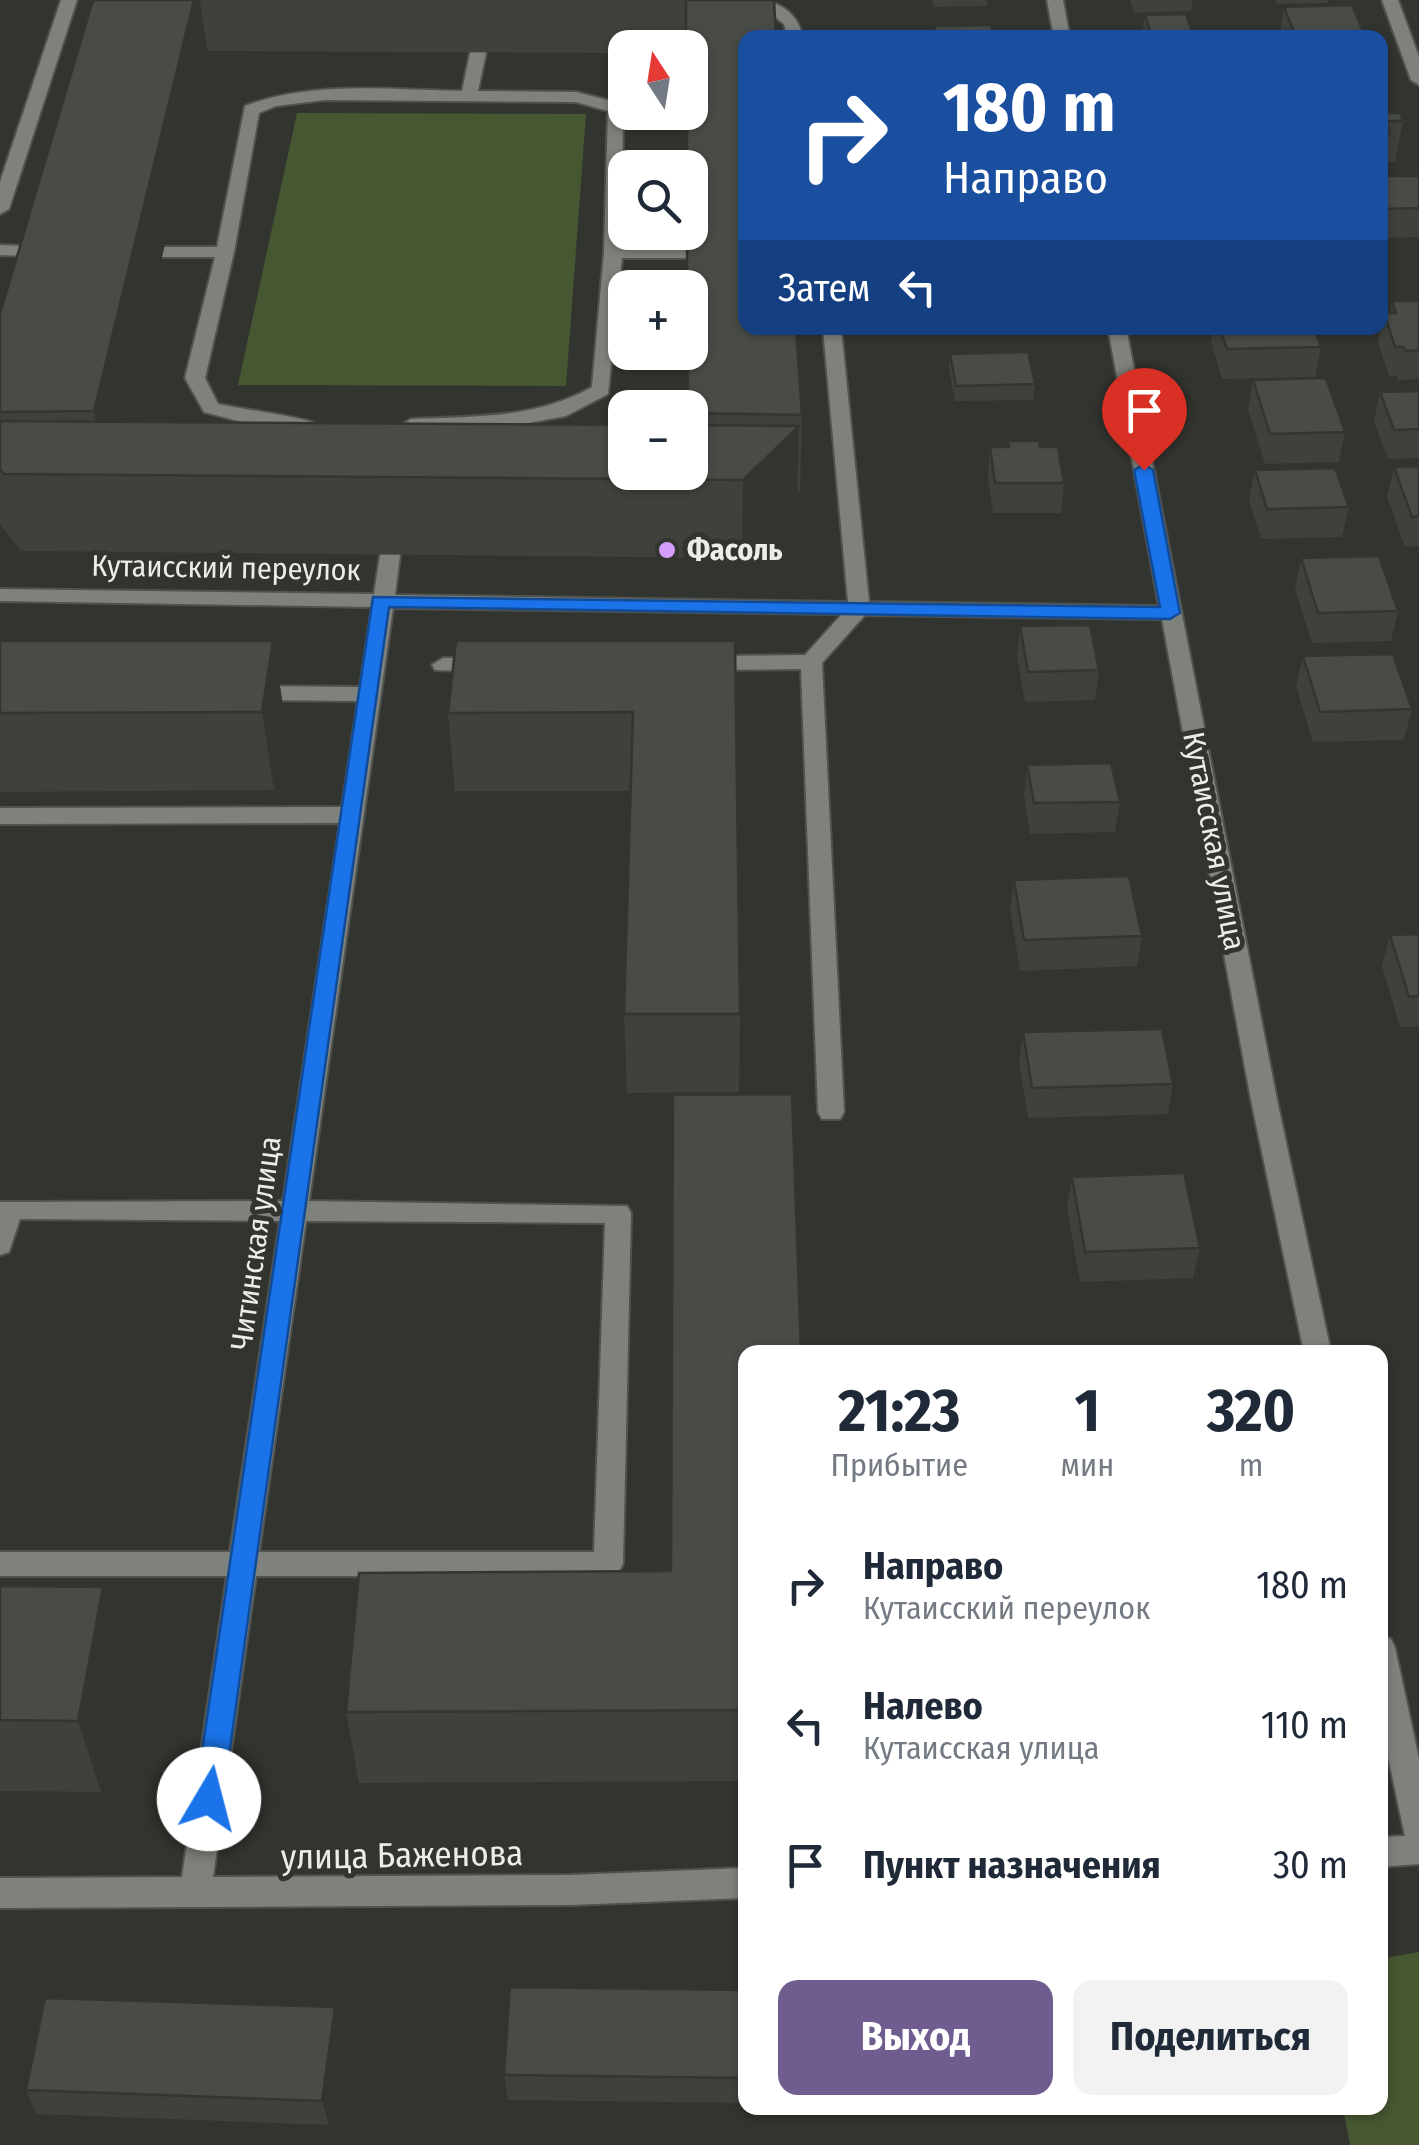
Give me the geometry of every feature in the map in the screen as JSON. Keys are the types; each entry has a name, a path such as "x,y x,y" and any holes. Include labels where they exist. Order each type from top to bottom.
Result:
{"street":[{"path":"0,209 68,0"},
{"path":"761,0 792,22 794,30"},
{"path":"1056,0 1061,30"},
{"path":"1390,0 1419,80"},
{"path":"468,96 478,53"},
{"path":"319,424 282,424 211,408 195,378 225,252 251,110 269,100 298,97 468,96 576,96 617,108 613,252 601,390 566,410 405,431"},
{"path":"0,250 54,252"},
{"path":"162,252 225,252"},
{"path":"613,252 688,252"},
{"path":"830,1112 812,662 859,608 833,335"},
{"name":"Кутаисская улица","path":"1118,335 1317,1345"},
{"name":"Читинская улица","path":"195,1894 366,694 390,554"},
{"name":"Кутаисский переулок","path":"0,594 1170,613"},
{"path":"676,663 812,662"},
{"path":"443,666 520,664"},
{"path":"232,692 366,694"},
{"path":"0,816 350,815"},
{"path":"0,1244 8,1209 618,1214 608,1564 0,1564"},
{"path":"1388,1686 1419,1832"},
{"path":"1388,1851 1419,1849"},
{"name":"улица Баженова","path":"0,1893 571,1890 738,1883"}],"green space":[{"path":"297,113 586,114 566,386 238,385"},
{"path":"1419,1952 1419,2145 1350,2145 1344,2115 1388,2115 1388,1958"}],"building":[{"path":"93,0 194,0 94,411 0,412 0,314"},
{"path":"686,0 774,0 776,30 738,30 738,335 796,335 802,415 708,413 708,390 688,390 688,370 708,370 708,270 687,270 687,250 708,250 708,150 687,150 687,130 708,130 708,30 686,30"},
{"path":"1352,5 1362,30 1293,30 1284,7"},
{"path":"1186,14 1191,30 1150,30 1145,15"},
{"path":"991,25 992,30 935,30 934,26"},
{"path":"1388,113 1400,113 1403,121 1388,121"},
{"path":"1388,176 1419,176 1419,208 1388,209"},
{"path":"1392,301 1419,301 1419,350 1395,347 1388,313 1396,313"},
{"path":"1222,335 1317,335 1321,347 1227,349"},
{"path":"1028,352 1035,384 956,386 950,354"},
{"path":"1326,378 1345,432 1270,434 1253,380"},
{"path":"1419,391 1419,429 1394,430 1380,392"},
{"path":"0,421 608,425 608,479 4,474 0,469"},
{"path":"708,425 799,426 743,480 708,480"},
{"path":"1008,441 1039,441 1040,447 1058,447 1064,483 995,483 990,447 1009,447"},
{"path":"1394,467 1419,467 1419,516 1412,517"},
{"path":"1335,468 1349,507 1267,509 1255,470"},
{"path":"1379,556 1398,611 1318,613 1301,558"},
{"path":"1090,625 1099,670 1028,672 1020,626"},
{"path":"0,641 273,641 262,712 0,713"},
{"path":"456,641 735,641 740,1014 624,1014 633,712 448,713"},
{"path":"1393,654 1412,709 1320,712 1303,656"},
{"path":"1111,763 1120,802 1034,803 1027,765"},
{"path":"1129,876 1142,936 1024,940 1014,880"},
{"path":"1419,934 1419,996 1409,997 1390,935"},
{"path":"1162,1029 1173,1084 1032,1088 1023,1032"},
{"path":"792,1094 801,1345 738,1345 738,1710 346,1712 359,1573 671,1571 673,1095"},
{"path":"1184,1173 1200,1248 1085,1252 1072,1177"},
{"path":"0,1586 103,1587 78,1721 0,1720"},
{"path":"510,1987 738,1990 738,2078 504,2075"},
{"path":"45,1998 335,2007 322,2101 26,2090"}],"place":[{"name":"Фасоль","path":"667,550"}],"route":[{"path":"209,1799 380,601 1170,613 1144,470"}]}
